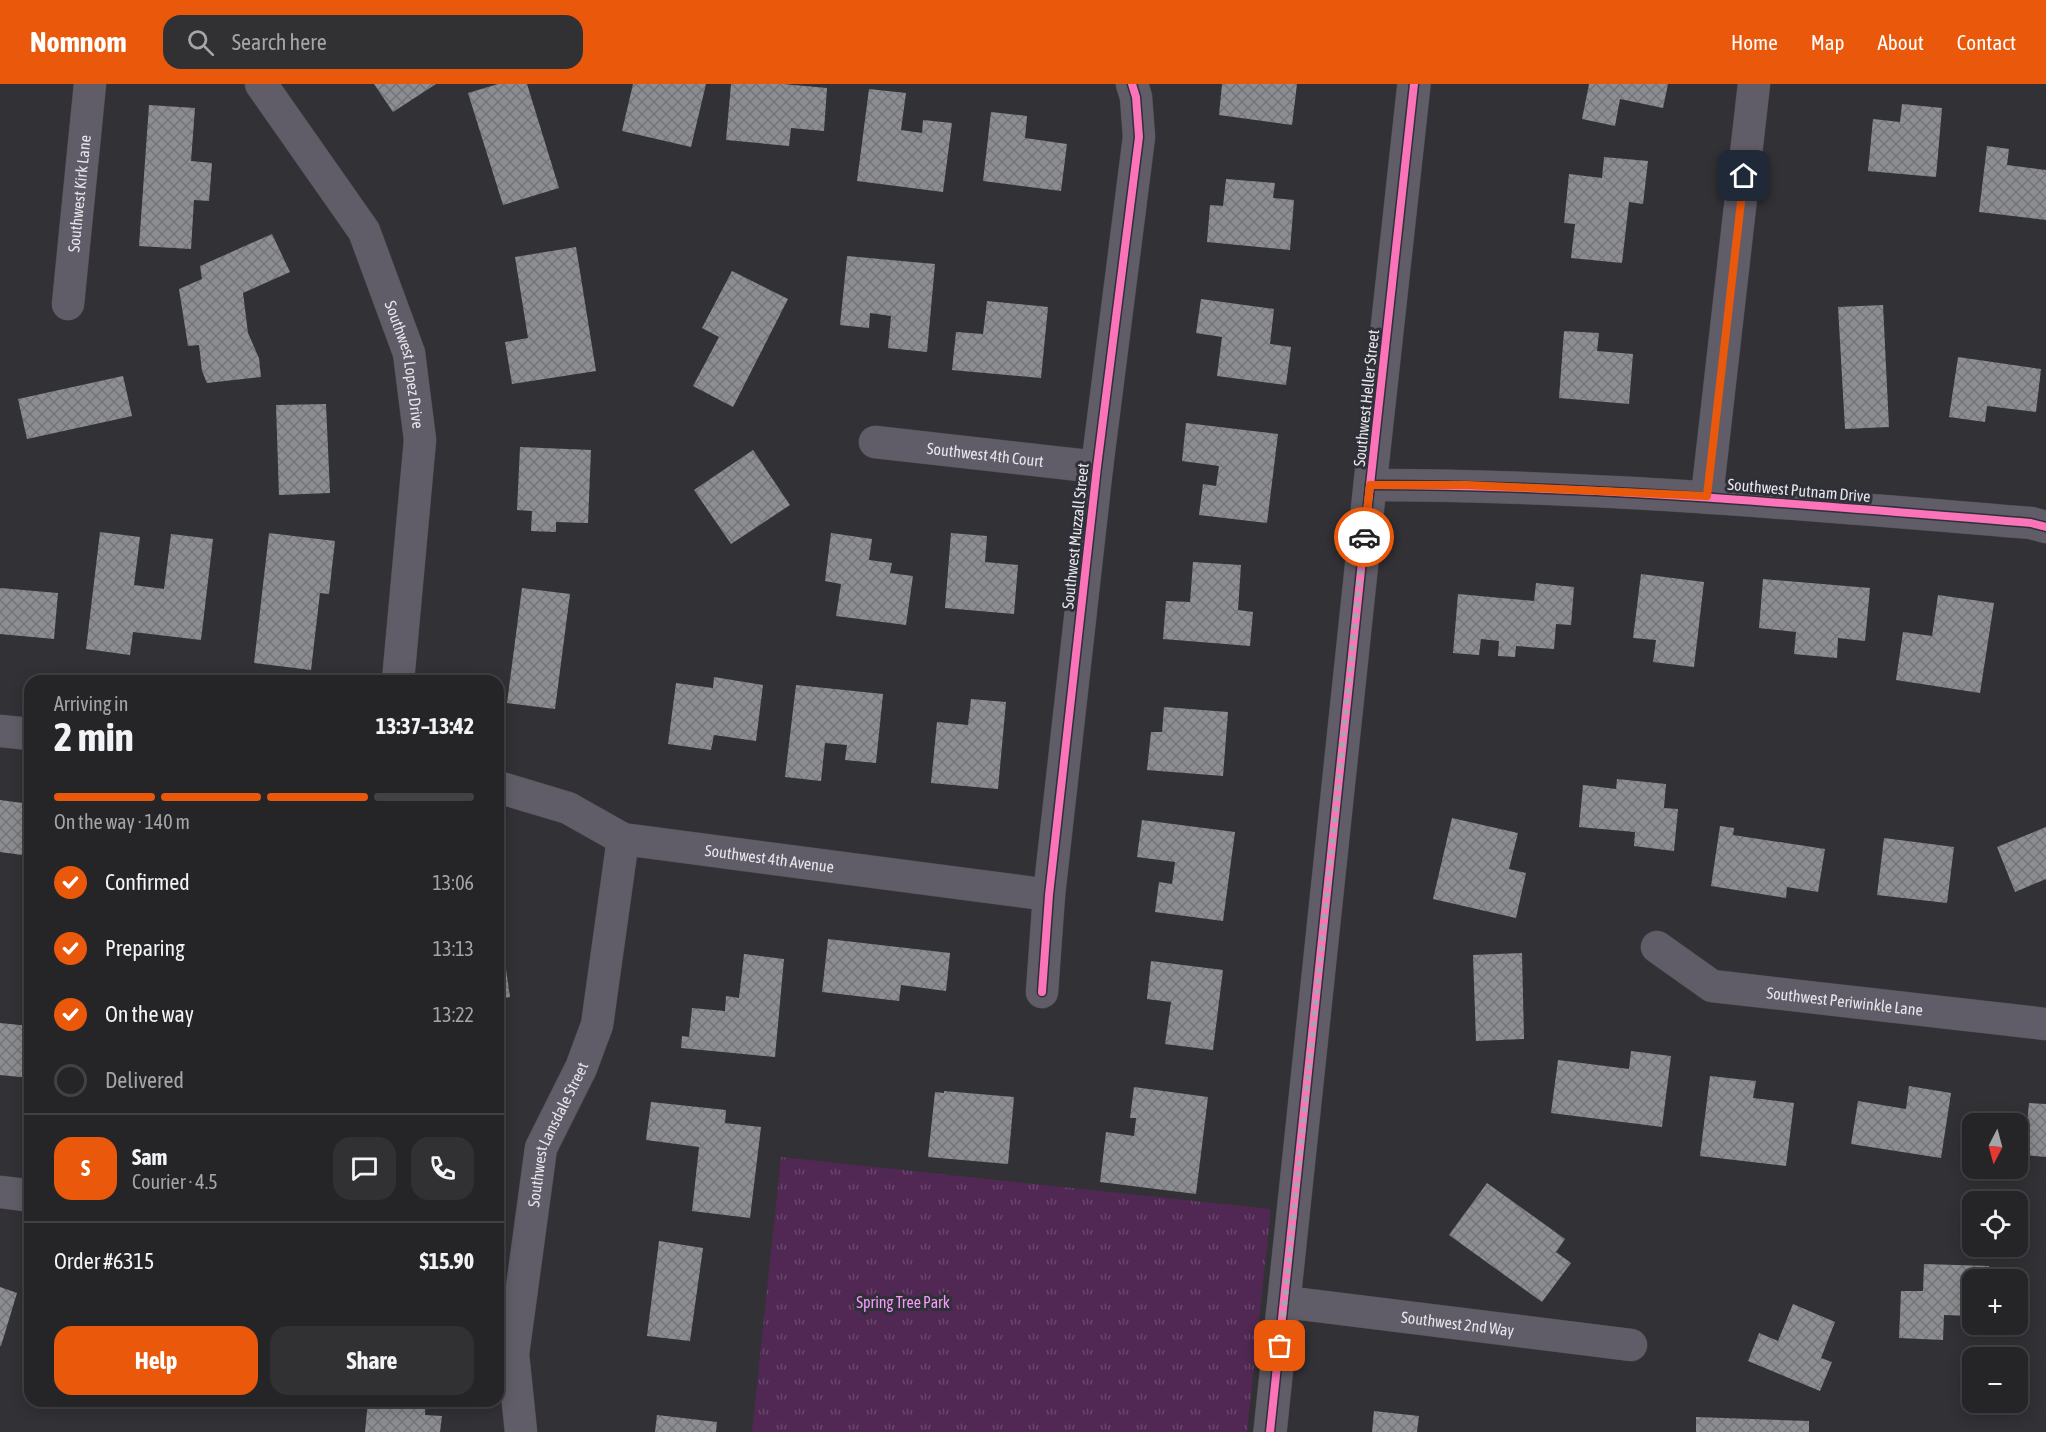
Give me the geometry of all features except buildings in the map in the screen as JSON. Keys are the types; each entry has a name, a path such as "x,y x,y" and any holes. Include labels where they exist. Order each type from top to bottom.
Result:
{"street":[{"name":"Southwest Kirk Lane","path":"68,304 90,84"},
{"name":"Southwest Lopez Drive","path":"261,84 364,231 409,353 420,440 399,675"},
{"name":"Southwest Muzzall Street","path":"1042,992 1049,895 1097,467 1139,137 1136,97 1132,84"},
{"name":"Southwest Heller Street","path":"1270,1432 1414,84"},
{"path":"1707,496 1754,84"},
{"name":"Southwest 4th Court","path":"875,442 1097,467"},
{"name":"Southwest Putnam Drive","path":"1370,485 1467,485 1707,496 2031,523 2046,527"},
{"path":"0,731 24,733"},
{"name":"Southwest 4th Avenue","path":"504,789 568,808 623,839 1049,895"},
{"name":"Southwest Lansdale Street","path":"521,1432 513,1354 541,1148 581,1068 597,1025 623,839"},
{"name":"Southwest Periwinkle Lane","path":"1657,947 1712,987 2046,1024"},
{"name":"Southwest 2nd Way","path":"1284,1302 1631,1345"}],"green space":[{"name":"Spring Tree Park","path":"781,1157 1271,1209 1247,1432 752,1432"}],"cycle path":[{"path":"1042,992 1049,895 1097,467 1139,137 1136,97 1132,84"},
{"path":"1270,1432 1414,84"},
{"path":"1370,485 1536,488 1701,497 2031,523 2046,527"}],"way so far":[{"path":"1280,1346 1364,537"}],"route":[{"path":"1364,537 1370,485 1467,485 1707,496 1744,176"}]}
